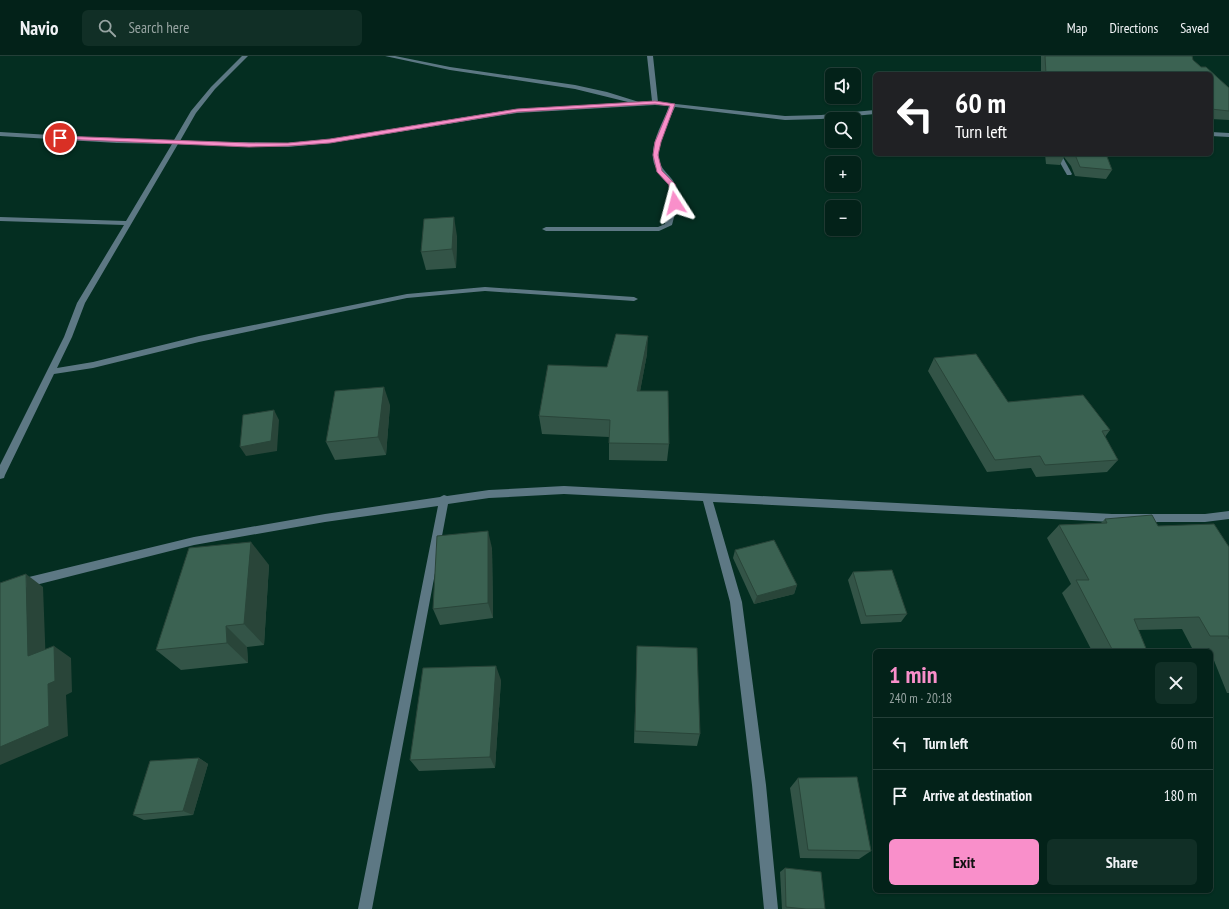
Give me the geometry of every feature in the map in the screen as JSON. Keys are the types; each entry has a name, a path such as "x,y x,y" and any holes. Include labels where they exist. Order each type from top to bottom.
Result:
{"street":[{"path":"0,475 68,337 81,303 177,142 193,112 213,88 245,56"},
{"path":"388,56 440,68 535,80 632,101 640,105"},
{"path":"650,56 655,103"},
{"path":"0,134 117,141 288,145 330,141 517,111 655,103 785,118 821,117 873,112"},
{"path":"546,229 659,229 668,225 675,203 672,184 660,172 655,155 658,142 673,104"},
{"path":"1213,134 1229,135"},
{"path":"1059,156 1069,174"},
{"path":"0,219 128,223"},
{"path":"50,372 93,365 199,339 407,296 485,289 634,299"},
{"path":"0,589 194,541 444,499 489,494 564,490 1112,518 1205,518 1229,515"},
{"path":"707,497 736,602 760,784 771,909"},
{"path":"366,909 444,499"}],"building":[{"path":"1045,56 1192,56 1193,60 1201,67 1206,67 1211,72 1046,72"},
{"path":"1213,73 1229,88 1229,111 1213,109"},
{"path":"1075,156 1107,156 1112,170 1080,167"},
{"path":"454,217 452,249 421,252 424,219"},
{"path":"616,334 648,336 637,391 668,391 669,444 609,443 610,420 539,416 548,365 607,367"},
{"path":"976,354 1008,402 1083,395 1110,430 1102,431 1118,460 1045,465 1040,456 995,460 934,358"},
{"path":"384,387 378,437 326,442 335,391"},
{"path":"274,410 271,441 240,447 243,415"},
{"path":"1152,515 1158,526 1214,524 1229,547 1229,639 1228,636 1210,636 1199,617 1134,619 1146,649 1112,649 1076,580 1089,580 1059,525 1107,523 1105,519"},
{"path":"488,531 488,603 433,609 437,536"},
{"path":"774,540 797,585 757,596 735,550"},
{"path":"251,542 244,624 226,626 227,643 156,650 189,548"},
{"path":"892,570 907,614 866,616 853,572"},
{"path":"26,574 28,656 54,646 55,681 48,684 49,726 0,747 0,583"},
{"path":"637,646 697,648 700,734 635,731"},
{"path":"496,666 490,757 410,760 423,668"},
{"path":"199,758 183,811 133,815 150,761"},
{"path":"857,777 871,851 808,850 798,778"},
{"path":"785,868 821,872 825,909 786,907"}],"route":[{"path":"60,138 117,141 288,145 330,141 517,111 580,107 610,107 655,103 673,104 658,142 655,155 660,172 672,184 675,203"}]}
